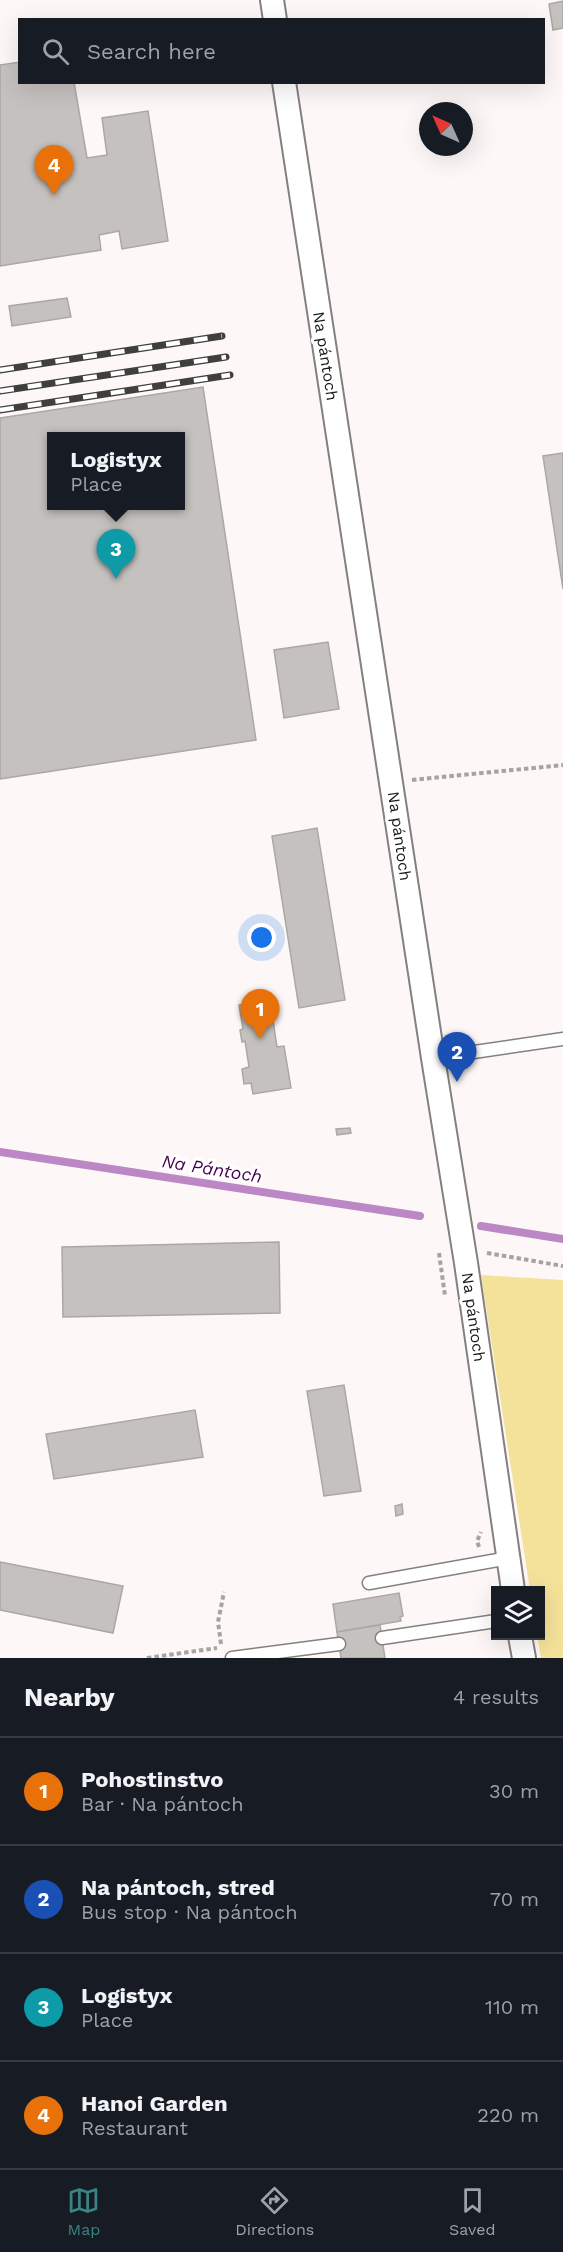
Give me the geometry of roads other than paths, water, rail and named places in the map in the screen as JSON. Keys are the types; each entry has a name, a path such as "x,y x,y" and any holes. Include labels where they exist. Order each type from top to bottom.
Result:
{"street":[{"path":"272,0 275,18"},
{"name":"Na pántoch","path":"284,84 393,782 512,1586"},
{"path":"521,1640 524,1658"}],"lane":[{"path":"433,1058 563,1039"},
{"path":"369,1583 509,1558"},
{"path":"382,1638 491,1622"},
{"path":"232,1658 304,1654 339,1644"}],"waterway":[{"name":"Na Pántoch","path":"0,1152 420,1216"},
{"name":"Na Pántoch","path":"481,1226 563,1239"}],"railway":[{"path":"0,370 222,336"},
{"path":"0,391 226,357"},
{"path":"0,410 230,375"}],"place":[{"name":"Hanoi Garden","path":"54,195"},
{"name":"Logistyx","path":"116,579"},
{"name":"Pohostinstvo","path":"260,1039"},
{"name":"Na pántoch, stred","path":"457,1082"}]}
